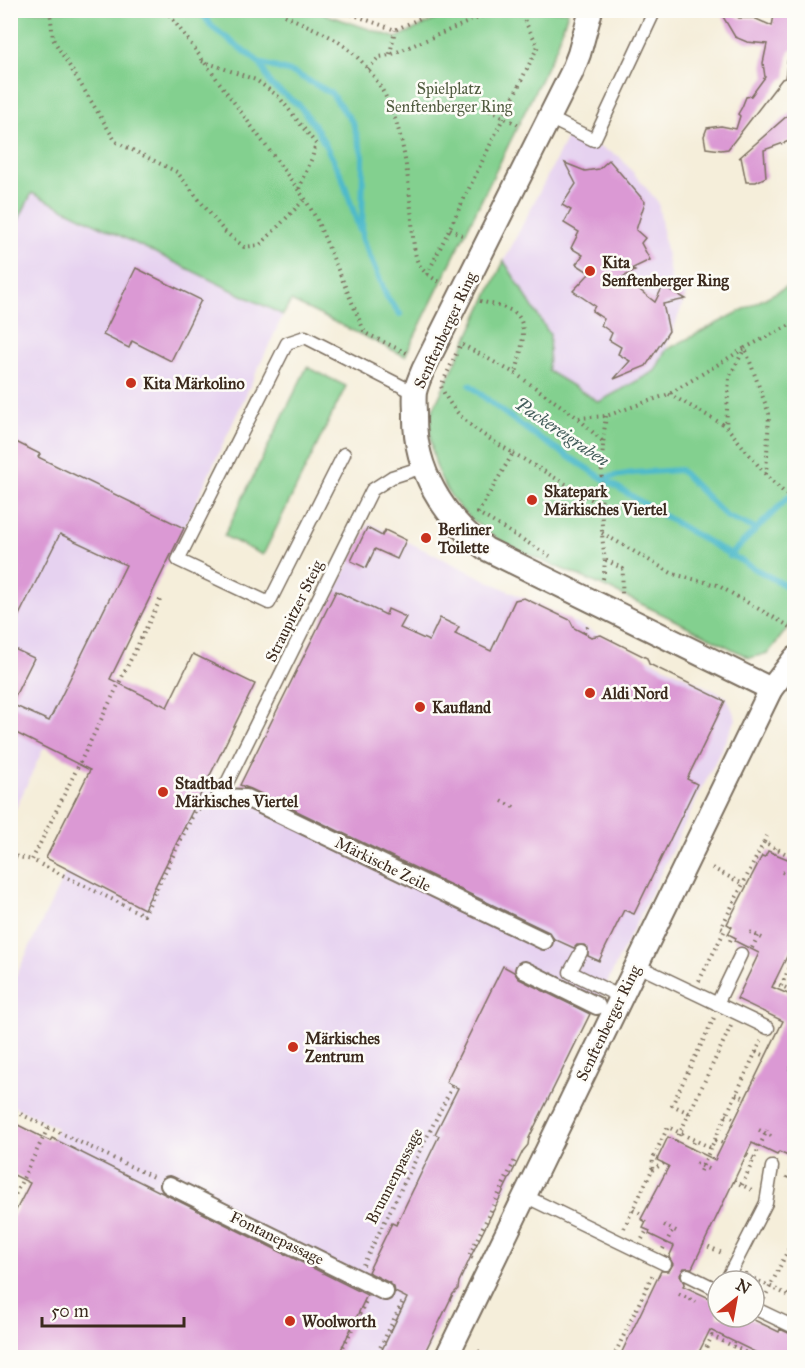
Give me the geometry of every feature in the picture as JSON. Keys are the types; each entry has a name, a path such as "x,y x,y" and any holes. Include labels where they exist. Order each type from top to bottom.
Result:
{"street":[{"name":"Senftenberger Ring","path":"591,10 579,54 423,370 415,393 414,430 423,467 439,501 449,515 470,538 486,549 771,689"},
{"name":"Senftenberger Ring","path":"446,1358 771,689 792,667"},
{"name":"Märkische Zeile","path":"220,797 246,798 544,941"},
{"path":"524,970 597,1006"},
{"name":"Fontanepassage","path":"169,1185 379,1289"}],"lane":[{"path":"549,118 594,140 654,12 651,10"},
{"path":"344,454 269,603 178,560 287,343 305,337 415,393"},
{"name":"Straupitzer Steig","path":"220,797 372,490 392,477 423,467"},
{"path":"581,952 570,972 621,997"},
{"path":"719,1000 741,954"},
{"path":"636,965 719,1000 768,1028"},
{"path":"732,1269 766,1203 772,1167"},
{"path":"525,1196 665,1264"},
{"path":"688,1275 706,1284"},
{"path":"766,1314 795,1327"}],"path":[{"path":"50,10 53,39 116,142 177,172 224,231 244,247 260,245 305,199"},
{"path":"166,10 305,199 316,218 365,333 410,354"},
{"path":"284,10 284,15 354,53 380,86 399,124 408,168 417,261 428,275 443,284"},
{"path":"340,10 395,30 437,10"},
{"path":"368,69 379,57 390,55 497,10"},
{"path":"428,275 538,46 519,10"},
{"path":"390,55 395,30"},
{"path":"202,61 256,80 279,97 316,144 299,190"},
{"path":"484,108 521,126"},
{"path":"450,229 466,237"},
{"path":"480,301 514,312 522,323 516,374"},
{"path":"578,418 606,416 669,394 745,348 795,323"},
{"path":"602,506 487,438 466,422 445,397 441,386 461,344 516,374 578,418 603,443"},
{"path":"726,426 729,377 745,348"},
{"path":"745,348 769,414 766,475"},
{"path":"669,394 726,426 766,475 795,502"},
{"path":"603,579 606,560 602,532 602,506 606,416"},
{"path":"513,453 478,513 554,558"},
{"path":"602,532 673,574 717,585 794,628"},
{"path":"606,560 623,569 622,598"},
{"path":"32,860 160,600"},
{"path":"584,633 588,625"},
{"path":"10,855 32,860 144,915 195,811 220,797"},
{"path":"502,801 518,809"},
{"path":"719,1000 697,985 725,930 721,928 758,860 767,836"},
{"path":"764,842 795,858"},
{"path":"773,854 776,848"},
{"path":"10,867 16,856"},
{"path":"712,868 743,884"},
{"path":"782,872 793,877 795,869"},
{"path":"750,932 766,940"},
{"path":"781,986 795,956 789,951"},
{"path":"781,968 788,972"},
{"path":"774,982 793,992 789,997"},
{"path":"676,1141 731,1026 714,1017 672,1105 689,1113"},
{"path":"701,1169 768,1028"},
{"path":"756,1052 766,1056"},
{"path":"789,1068 794,1073"},
{"name":"Brunnenpassage","path":"357,1277 453,1085"},
{"path":"736,1094 745,1098"},
{"path":"10,1109 169,1185"},
{"path":"726,1115 735,1119"},
{"path":"10,1205 49,1126"},
{"path":"617,1241 652,1170 653,1158 661,1147 668,1127 711,1148"},
{"path":"759,1130 775,1138"},
{"path":"742,1185 767,1132"},
{"path":"691,1149 695,1140"},
{"path":"715,1140 723,1143"},
{"path":"747,1155 754,1159"},
{"path":"469,1256 516,1158"},
{"path":"652,1170 664,1163"},
{"path":"696,1163 701,1169 710,1170"},
{"path":"783,1185 793,1166"},
{"path":"633,1210 644,1215"},
{"path":"664,1225 680,1233"},
{"path":"663,1250 673,1229"},
{"path":"642,1239 647,1230"},
{"path":"766,1294 795,1238"},
{"path":"704,1244 729,1256"},
{"path":"745,1266 746,1275 795,1298"},
{"path":"614,1358 622,1347 655,1271 646,1267"},
{"path":"651,1280 656,1282"},
{"path":"340,1358 343,1347 379,1289"},
{"path":"679,1293 696,1302"},
{"path":"375,1358 403,1300"},
{"path":"701,1358 712,1336 718,1336 755,1355"},
{"path":"478,1351 491,1358"}],"shaded area":[{"name":"Kita Senftenberger Ring","path":"569,134 619,156 658,202 671,281 688,289 666,350 655,371 599,402 548,371 550,334 504,261"},
{"path":"32,193 283,315 184,528 71,760 44,747 11,819 10,235"},
{"name":"Märkisches Zentrum","path":"369,523 727,697 736,719 424,1357 22,1358 11,1222 57,1128 11,1105 10,988 66,872 143,909 208,776 238,790"}],"green space":[{"name":"Spielplatz Senftenberger Ring","path":"10,11 315,11 396,38 454,11 568,11 557,46 405,356 291,301 283,315 32,193 11,235"},
{"path":"504,261 550,335 548,371 599,402 655,371 666,350 794,283 794,620 768,653 750,658 625,596 513,547 486,530 462,510 444,486 433,455 430,416"},
{"path":"307,367 346,386 263,555 224,536"}],"building":[{"path":"719,10 728,10 739,18 754,18 772,26 775,10 795,10 795,50 789,50 785,78 728,149 721,150 706,148 704,136 707,128 721,126 736,129 740,116 738,114 746,97 751,96 765,77 763,63 767,44 747,42 735,37"},
{"path":"795,109 795,139 764,150 766,177 756,182 746,182 741,157 739,158"},
{"path":"609,160 645,202 636,230 645,238 641,243 650,260 631,269 635,271 623,277 655,302 663,286 686,299 663,304 669,331 646,366 614,379 630,361 618,354 621,347 609,340 612,333 601,325 604,319 592,311 595,306 573,291 590,273 576,264 583,255 571,248 579,232 564,223 571,210 562,205 576,184 565,163 585,171 599,169"},
{"path":"136,268 201,300 171,361 132,341 129,348 103,335"},
{"path":"10,439 40,454 38,457 184,528 110,679 167,707 193,654 255,684 144,909 46,858 90,770 10,730 10,647 34,658 11,704 49,721 126,565 60,534 10,633"},
{"path":"367,528 382,536 385,530 406,540 397,559 375,549 366,568 351,561"},
{"path":"336,591 386,615 388,609 406,617 400,628 429,641 440,618 459,627 455,634 491,651 515,600 524,598 570,620 574,628 591,637 601,635 647,658 649,664 725,701 687,779 697,784 634,914 624,910 599,961 588,956 588,948 584,945 577,945 574,948 554,939 549,932 240,785"},
{"path":"768,851 795,862 795,940 772,987 795,997 795,1143 788,1156 779,1152 777,1155 752,1143 692,1268 684,1268 680,1275 685,1283 683,1286 706,1297 706,1329 766,1329 766,1326 779,1332 780,1329 795,1336 795,1358 767,1358 710,1330 696,1358 619,1358 661,1271 669,1271 673,1264 669,1257 674,1246 649,1234 650,1231 643,1228 646,1222 641,1219 669,1166 657,1160 668,1137 715,1160 783,1021 737,999 759,953 735,941 736,938 728,934 732,927 727,924 762,856 765,857"},
{"path":"503,966 514,972 519,979 590,1014 529,1138 528,1145 472,1254 458,1289 453,1294 422,1358 378,1358 407,1298 395,1292 390,1283 368,1272 392,1223 396,1225 439,1136 435,1134 458,1088 446,1082"},
{"path":"10,1121 50,1141 52,1138 367,1295 337,1358 22,1358 10,1352 10,1222 30,1183 10,1173"}],"waterway":[{"name":"Packereigraben","path":"200,10 212,27 260,63 294,73 331,93 353,123 363,156 362,238 387,297 400,314"},
{"name":"Packereigraben","path":"260,63 271,85 299,105 317,129 342,177 360,231"},
{"name":"Packereigraben","path":"470,385 523,426 579,463 705,540 794,590"},
{"path":"603,478 633,473 680,470 727,517 756,529"},
{"path":"729,556 794,492"}],"place":[{"name":"Kita Senftenberger Ring","path":"590,271"},
{"name":"Kita Märkolino","path":"131,383"},
{"name":"Skatepark Märkisches Viertel","path":"532,500"},
{"name":"Berliner Toilette","path":"426,538"},
{"name":"Aldi Nord","path":"590,693"},
{"name":"Kaufland","path":"420,707"},
{"name":"Stadtbad Märkisches Viertel","path":"163,792"},
{"name":"Märkisches Zentrum","path":"293,1047"},
{"name":"Woolworth","path":"290,1321"}]}
